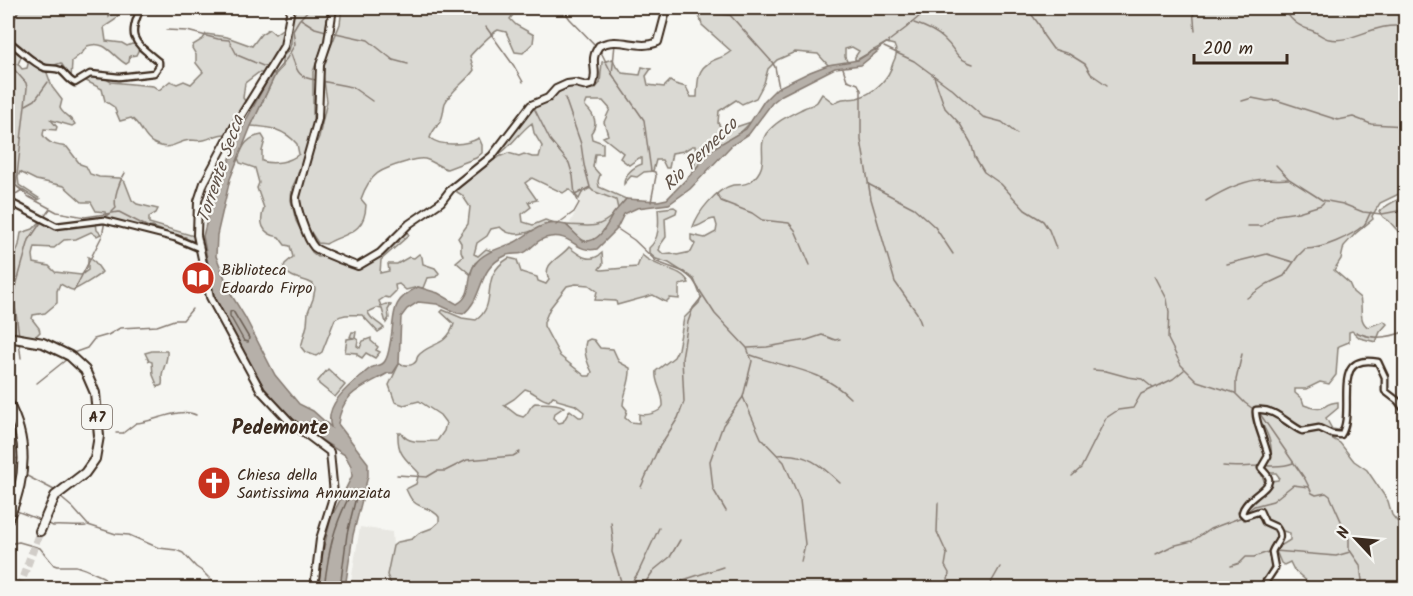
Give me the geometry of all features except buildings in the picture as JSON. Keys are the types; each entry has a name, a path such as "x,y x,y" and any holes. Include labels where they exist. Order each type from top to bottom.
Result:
{"highway":[{"name":"A7","path":"8,337 43,342 66,354 85,370 95,393 99,436 95,459 85,473 55,496 40,531"},
{"path":"8,403 21,434 24,459 19,490 8,519"}],"main road":[{"path":"291,8 284,46 234,127 204,183 198,201 196,226 210,297 261,391 290,422 330,452 334,494 320,539 314,588"},
{"path":"333,8 328,41 320,65 318,121 296,197 296,205 314,248 358,266 380,254 409,224 441,202 451,189 492,156 531,105 548,98 556,89 567,84 587,86 593,84 596,77 593,59 599,46 616,41 642,46 658,42 667,8"}],"street":[{"path":"8,47 12,44 40,65 62,71 70,81 75,83 90,74 119,76 154,73 159,62 143,52 133,29 141,8"},
{"path":"8,201 56,226 104,220 175,238 199,248"},
{"path":"1264,588 1275,568 1272,552 1280,537 1278,530 1265,522 1260,511 1245,516 1242,513 1245,504 1267,486 1269,481 1261,468 1268,458 1268,453 1255,412 1259,409 1274,414 1302,431 1319,428 1341,435 1347,420 1346,381 1350,370 1360,360 1378,362 1385,377 1385,390 1398,401 1406,412"}],"shaded area":[{"path":"8,8 112,8 108,13 109,17 116,8 120,8 122,9 115,20 104,27 106,41 127,46 132,44 139,49 136,55 130,56 126,64 104,47 94,44 87,46 72,61 71,79 61,63 52,66 42,63 15,44 11,42 8,44"},
{"path":"293,8 329,8 324,42 313,72 313,127 301,169 292,188 291,200 296,221 312,252 318,257 325,256 354,268 407,232 409,235 381,260 380,273 389,271 388,264 397,264 419,254 423,264 435,268 439,273 436,277 427,278 423,288 406,290 399,284 395,285 396,291 389,298 385,297 379,301 381,306 391,305 386,323 382,309 377,308 368,312 384,328 378,332 362,315 345,315 335,319 322,352 316,356 305,352 301,347 315,289 313,284 294,277 283,269 293,257 290,246 285,245 279,237 268,233 263,227 264,208 257,188 259,183 255,168 240,163 238,158 246,143 262,135 265,140 262,161 281,162 299,154 297,144 282,132 251,126 275,75 282,67 282,57 289,50"},
{"path":"342,8 540,8 530,13 514,13 510,19 534,35 533,43 523,53 515,52 506,32 498,30 470,56 474,70 448,98 441,120 430,138 441,143 454,144 479,138 482,153 476,158 447,169 428,160 420,159 383,170 368,183 364,190 361,199 366,205 362,222 353,231 326,244 318,243 308,228 299,198 310,157 319,137 327,101 322,68 340,24"},
{"path":"692,8 1405,8 1405,191 1380,203 1372,216 1373,219 1344,246 1341,259 1334,270 1349,283 1353,292 1360,298 1362,318 1365,324 1368,327 1384,321 1387,324 1380,332 1376,342 1360,338 1352,331 1349,332 1349,342 1338,348 1336,375 1329,384 1320,382 1306,389 1295,389 1295,393 1302,399 1304,405 1321,408 1338,402 1338,408 1326,418 1332,429 1338,430 1336,432 1330,432 1319,426 1302,429 1269,410 1256,407 1253,411 1253,417 1266,449 1266,455 1259,468 1265,483 1244,502 1240,514 1245,519 1259,515 1263,523 1276,529 1277,532 1270,551 1272,564 1260,588 396,588 391,584 387,575 393,546 398,542 412,539 439,522 436,514 410,498 406,489 416,484 419,473 401,452 398,433 413,441 437,441 446,423 440,415 419,401 404,405 395,402 389,385 399,364 413,364 422,352 447,337 454,324 441,312 443,310 462,318 476,320 487,306 491,281 499,265 509,258 517,260 521,272 537,277 538,281 546,284 549,280 547,274 550,265 569,247 585,258 593,258 602,253 603,264 599,269 601,270 637,267 642,255 680,274 689,283 679,285 679,299 670,298 666,302 653,295 617,305 616,301 595,300 597,291 589,285 567,286 550,308 544,322 560,356 585,376 590,376 592,372 586,357 586,341 594,340 600,348 613,349 619,362 630,368 623,405 627,410 625,418 630,422 639,423 639,414 652,413 663,406 656,371 674,357 678,349 684,318 699,303 701,297 694,279 649,253 649,248 658,230 658,209 674,207 677,209 676,213 665,218 666,237 659,250 663,254 677,255 691,252 695,244 691,240 691,235 705,238 716,232 715,219 693,227 708,202 727,187 747,184 761,169 763,140 770,129 788,116 816,103 822,94 834,103 869,93 884,80 896,56 894,45 886,43 855,61 859,51 852,47 845,49 848,63 828,65 818,54 795,52 777,60 768,69 756,98 742,104 736,100 719,111 718,123 721,128 733,128 751,122 740,133 710,150 694,171 692,171 695,162 695,146 692,146 684,151 672,153 669,168 666,168 662,160 656,160 653,171 644,172 637,177 631,176 624,184 630,172 642,164 642,158 629,165 620,158 623,153 603,137 608,135 604,122 610,109 603,101 587,101 585,106 593,115 595,122 591,133 592,139 603,143 603,154 595,154 593,167 600,175 599,187 626,199 618,209 616,200 590,188 582,193 579,199 569,189 563,193 532,178 525,183 537,200 528,202 531,207 522,214 523,222 533,225 545,220 552,222 533,231 519,234 512,234 500,227 491,229 487,236 477,243 474,254 478,256 486,249 492,251 475,263 470,274 456,262 463,256 458,238 468,224 470,207 462,195 457,192 457,186 487,162 508,153 539,157 542,146 534,133 532,123 497,155 528,112 548,95 572,86 595,89 600,83 602,62 613,59 616,67 622,73 640,75 642,67 651,69 646,76 648,85 664,87 670,81 686,87 691,97 697,97 698,78 702,69 711,61 731,51 702,25 697,9","holes":["525,389 549,401 553,396 557,400 575,405 584,412 583,417 579,417 570,410 563,422 559,423 553,418 554,414 564,407 561,405 535,403 523,417 504,405"]},
{"path":"285,27 275,57 264,73 258,73 245,83 243,98 246,102 227,134 204,140 185,141 168,147 159,146 150,141 131,118 120,121 114,107 105,101 102,89 86,81 89,76 103,77 111,82 153,86 159,90 170,81 177,84 184,81 191,84 203,72 196,63 196,55 192,48 206,34 227,37 252,46 261,34 269,29 275,34"},
{"path":"13,48 22,55 18,64 22,69 27,68 29,60 46,70 52,87 62,100 60,108 75,124 72,126 51,120 57,127 56,130 44,129 45,138 54,144 67,147 80,164 86,166 90,174 120,178 125,182 132,200 137,204 158,209 149,217 149,223 194,236 193,243 153,227 146,228 107,218 105,212 96,211 91,202 82,202 64,186 36,180 20,172 19,185 40,199 38,200 8,181 8,86 12,82 8,74 10,49"},
{"path":"588,188 616,200 618,206 610,218 590,228 570,223 580,203 581,194"},
{"path":"1406,197 1405,239 1379,211 1394,201"},
{"path":"613,215 602,233 594,240 580,239 566,225 596,225"},
{"path":"41,221 57,228 96,222 97,230 101,234 97,236 91,232 76,239 64,240 54,248 35,247 34,263 49,266 55,272 81,275 88,270 88,257 102,272 73,290 60,284 57,291 57,303 45,313 33,315 32,319 40,332 34,338 8,332 8,285 15,271 13,261 21,233 33,229"},
{"path":"352,332 356,332 357,346 360,348 363,341 371,338 371,341 378,347 376,350 380,352 375,358 366,353 362,358 357,353 345,352 347,339 354,338 350,337"},
{"path":"167,351 162,385 158,387 153,375 152,362 145,353"},
{"path":"328,369 345,385 335,397 318,381"},
{"path":"1260,411 1280,419 1293,429 1305,434 1319,431 1340,443 1354,461 1367,470 1388,501 1392,515 1397,521 1405,524 1405,588 1304,588 1309,583 1294,570 1290,562 1284,565 1281,563 1276,551 1290,540 1290,533 1265,520 1261,510 1245,514 1271,481 1278,480 1279,477 1276,473 1268,473 1263,467 1270,457 1271,449 1267,434 1257,416"},
{"path":"360,527 392,532 393,546 385,588 350,588"}],"water":[{"path":"874,50 878,51 861,65 835,68 782,95 772,103 749,134 731,146 690,189 669,204 637,208 624,214 616,230 597,249 584,249 563,238 545,238 523,253 507,255 489,268 475,300 463,314 437,304 418,302 407,309 401,317 399,364 393,373 388,373 355,392 340,413 338,424 368,463 368,476 353,535 345,588 318,588 323,551 331,518 352,476 351,466 345,455 304,429 268,394 229,327 214,296 203,236 212,200 244,124 271,74 275,75 230,179 217,235 216,256 232,296 275,375 299,404 313,411 331,427 331,412 338,398 369,369 384,363 390,344 395,310 408,293 418,287 438,293 457,304 466,295 470,274 479,260 488,253 515,242 544,225 566,225 583,241 594,239 602,233 613,214 626,199 658,201 667,199 694,171 710,150 746,129 764,101 777,88 828,65 858,60"}],"waterway":[{"path":"9,44 12,24 20,8"},
{"name":"Torrente Secca","path":"274,74 295,44 293,30 310,8"},
{"path":"562,8 597,47"},
{"path":"695,8 729,15"},
{"path":"727,8 730,15 772,62 779,88"},
{"path":"904,8 922,15"},
{"name":"Rio Pernecco","path":"877,50 929,8"},
{"path":"1027,8 1053,49 1069,54 1085,64 1091,74 1107,85"},
{"path":"1193,8 1195,31"},
{"path":"1287,13 1298,24 1329,39 1338,40 1384,27 1406,27"},
{"path":"301,19 315,28 326,31"},
{"path":"914,23 938,34 959,56 973,64"},
{"path":"486,27 523,82"},
{"path":"166,30 187,31 229,40 237,55 268,68"},
{"path":"331,32 368,40 393,60 408,64"},
{"path":"612,74 615,44"},
{"path":"884,47 914,61 952,89 983,117 1002,122 1017,134"},
{"path":"11,48 13,68 26,83 27,88 16,184"},
{"path":"600,50 612,74 644,120 651,171 655,172 656,176 651,202"},
{"path":"291,54 301,75 316,80"},
{"path":"843,68 847,80 858,84 861,90 861,140 871,199 895,282 917,313 921,324"},
{"path":"933,74 945,108 960,124 984,172 1001,184 1025,210 1043,221 1056,248"},
{"path":"321,81 352,87 372,101"},
{"path":"26,105 35,100 48,82"},
{"path":"565,98 581,144 590,187 575,195"},
{"path":"1242,101 1252,98 1276,100 1338,120 1353,117 1371,124 1406,126"},
{"path":"534,108 550,140 569,163 575,195 579,203 574,212 556,225"},
{"path":"1276,165 1289,179 1322,200 1343,204 1363,212 1382,214 1398,211 1406,213"},
{"path":"112,212 116,208 117,190 125,173"},
{"path":"8,179 29,197 57,212 85,217 119,212 154,230 186,237"},
{"path":"1206,201 1249,181 1288,179"},
{"path":"868,184 914,208 935,227 953,254"},
{"path":"8,199 22,190"},
{"path":"717,194 721,201 752,213 762,220 789,223 795,230 810,265"},
{"path":"1248,226 1262,226 1277,215 1298,212 1324,202"},
{"path":"44,217 50,209"},
{"path":"1247,298 1267,284 1284,276 1305,249 1328,245 1351,234 1364,225 1371,212"},
{"path":"74,291 102,236 106,216 109,214"},
{"path":"19,336 14,299 16,286 29,240 42,221"},
{"path":"616,228 634,240 657,262 684,272 693,280 715,314 747,348 752,361 743,397 723,425 710,461 713,489 726,511"},
{"path":"1227,264 1267,254 1293,262"},
{"path":"1155,276 1167,299 1168,339 1181,365 1197,381 1235,393 1260,414 1305,479 1312,493 1316,495 1326,493 1330,496 1349,539 1349,549 1360,565 1363,588"},
{"path":"641,487 658,449 678,418 684,402 682,358 688,322 693,308 702,297"},
{"path":"73,353 87,348 94,339 120,328 157,326 174,320 183,320 192,309"},
{"path":"1356,332 1381,337 1406,331"},
{"path":"748,348 807,340 822,335 835,340 840,339"},
{"path":"19,342 21,358"},
{"path":"1236,393 1236,380 1242,354"},
{"path":"751,355 815,375 839,388 850,398"},
{"path":"37,383 67,359"},
{"path":"1093,370 1142,379 1153,388"},
{"path":"1072,476 1081,468 1106,418 1118,410 1133,408 1141,394 1173,379 1184,370"},
{"path":"743,397 761,438 784,462 800,500 805,544 801,562"},
{"path":"116,433 123,433 136,423 182,412 196,415"},
{"path":"397,475 427,477 467,460 513,456 520,452"},
{"path":"8,453 17,459 18,468"},
{"path":"778,455 797,456 812,461 840,483"},
{"path":"1223,466 1280,466 1293,463"},
{"path":"25,475 56,491"},
{"path":"1245,513 1254,506 1273,501 1293,485 1309,487"},
{"path":"60,497 88,525 116,534 129,535 159,548 183,553 215,584 226,588"},
{"path":"938,503 937,532 947,554 945,566 949,573 947,588"},
{"path":"14,510 40,520"},
{"path":"1156,554 1172,546 1192,541 1210,529 1242,517"},
{"path":"611,522 612,552 623,588"},
{"path":"47,523 53,526 86,526"},
{"path":"628,588 638,573 659,528"},
{"path":"645,583 654,570 670,557 680,540"},
{"path":"8,544 19,542 40,548 54,565 76,566 85,569 103,577 110,588"},
{"path":"1231,566 1240,563 1246,557 1254,557 1271,551"},
{"path":"1275,551 1336,556 1350,552"},
{"path":"630,588 656,583 674,583 723,567"},
{"path":"988,588 1000,567"},
{"path":"676,584 683,588"}],"tunnel":[{"path":"19,588 40,531"}],"place":[{"name":"Biblioteca Edoardo Firpo","path":"198,278"},
{"name":"Chiesa della Santissima Annunziata","path":"214,483"}],"district":[{"name":"Pedemonte","path":"280,427"}]}
